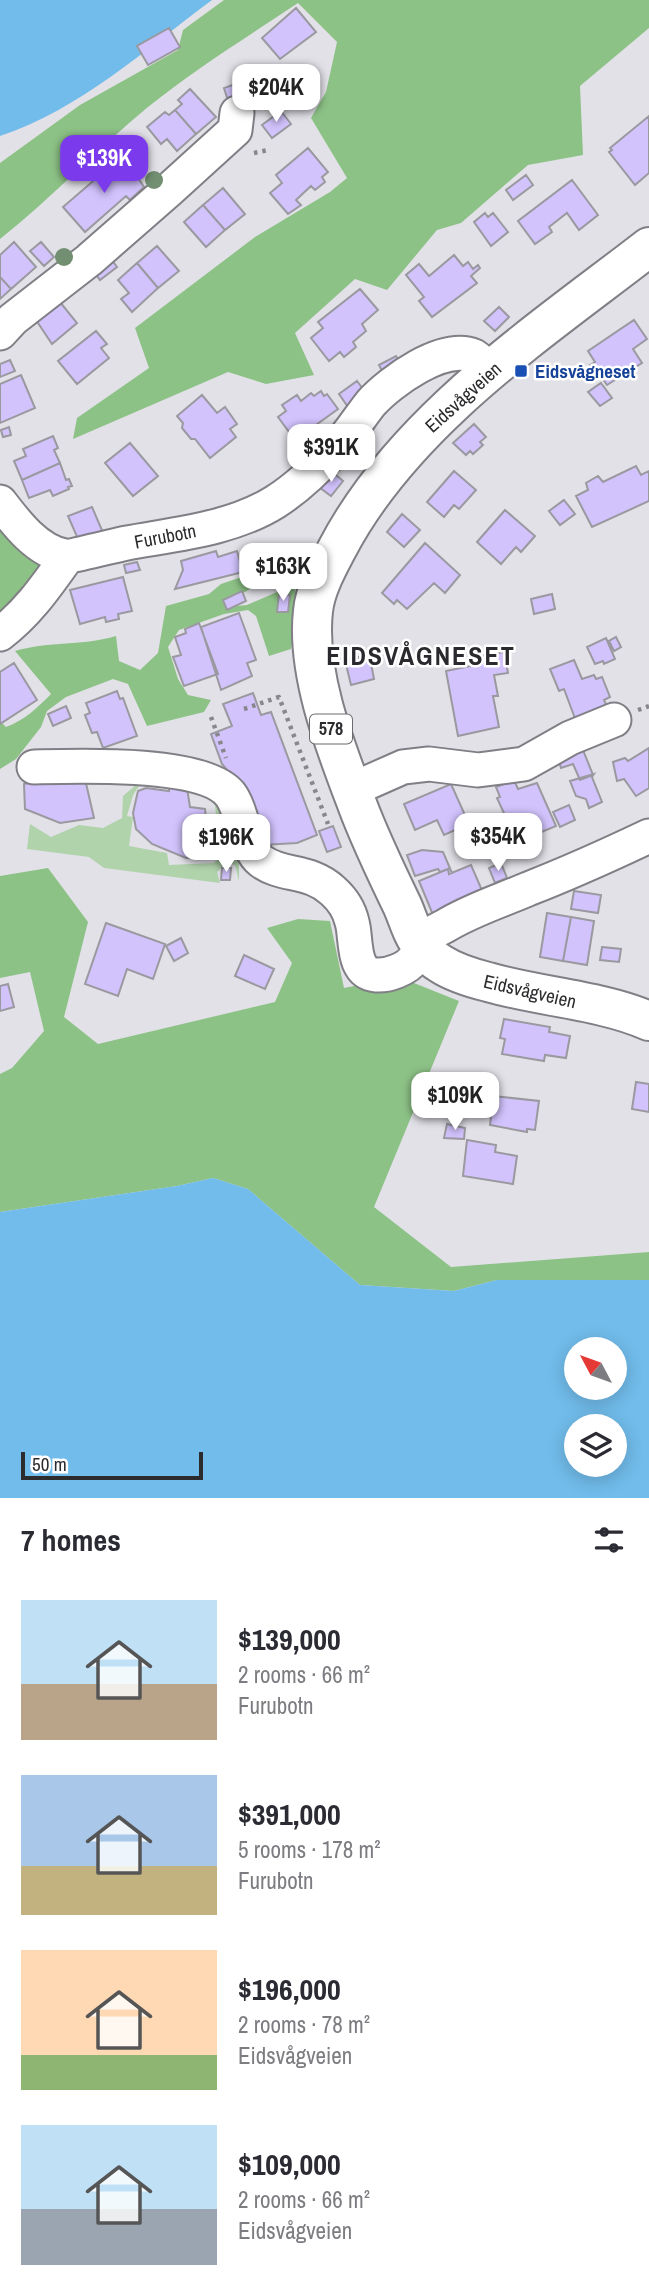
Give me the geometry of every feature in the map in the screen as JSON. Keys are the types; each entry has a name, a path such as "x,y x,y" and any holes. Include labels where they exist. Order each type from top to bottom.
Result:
{"main road":[{"name":"Eidsvågveien","path":"644,257 489,371 408,447 343,537 313,608 312,641 317,681 351,790 420,944 440,964 466,976 516,990 603,1006 649,1021"}],"street":[{"path":"0,333 13,319 212,158 235,130 237,113"},
{"name":"Furubotn","path":"67,556 229,523 258,512 290,492 317,468 344,439 370,404 397,379 437,359 462,354 475,356 489,371"},
{"path":"0,502 26,533 50,549 67,556 22,616 0,634"},
{"path":"351,790 403,767 429,764 478,770 524,764 570,738 614,719"},
{"path":"34,767 132,768 180,773 211,780 229,793 256,856 261,861 318,880 342,900 353,924 359,963 370,973 383,974 404,968 413,961 420,944 430,934 456,919 600,860 649,836"}],"path":[{"path":"244,709 279,697 328,824"}],"green space":[{"path":"224,0 649,0 649,28 580,86 583,155 528,165 461,223 437,230 387,290 355,279 295,333 314,375 266,384 228,372 73,439 77,418 149,368 135,328 255,237 330,192 347,178 311,118 326,92 337,42 298,3 203,66 148,107 0,239 0,163 80,105 178,50 183,30"},
{"path":"0,521 41,553 41,574 0,622"},
{"path":"301,546 300,564 244,592 227,607 247,605 284,589 295,589 298,607 291,649 269,656 256,616 248,610 224,614 179,630 168,647 178,679 188,695 211,700 204,712 147,726 128,684 113,679 66,697 47,711 41,727 16,759 0,769 0,721 6,727 19,721 51,694 15,651 116,636 119,661 140,670 158,653 166,606 209,594 221,584 260,571"},
{"path":"144,778 152,783 139,786 133,795 127,816 133,817 129,846 167,853 169,865 214,863 220,857 215,805 205,789 230,819 239,862 239,881 235,865 226,863 217,872 220,883 104,868 89,857 27,849 30,824 51,837 79,825 103,828 122,818 123,796"},
{"path":"48,868 88,922 64,1017 98,1044 275,1002 292,963 267,928 298,919 330,921 344,988 399,977 459,1001 374,1207 451,1267 649,1252 649,1280 497,1280 454,1291 360,1285 248,1189 213,1178 177,1186 0,1212 0,1074 12,1068 44,1031 30,972 0,978 0,876"}],"water":[{"path":"0,0 212,0 111,77 57,111 0,136"},
{"path":"213,1178 248,1189 360,1285 454,1291 497,1280 649,1280 649,1498 0,1498 0,1212 177,1186"}],"building":[{"path":"296,8 316,32 280,59 262,38"},
{"path":"169,28 180,47 148,65 137,46"},
{"path":"238,83 246,105 231,110 224,88"},
{"path":"190,89 216,117 196,134 175,110 182,104 178,100"},
{"path":"175,110 196,134 177,151 167,139 161,144 147,127 165,112 169,115"},
{"path":"281,111 291,124 272,138 262,125"},
{"path":"649,116 649,173 635,185 609,152 612,150 610,148"},
{"path":"308,148 328,172 322,177 325,182 315,190 311,186 296,200 301,205 288,214 270,193 282,183 276,175"},
{"path":"125,158 144,187 130,200 126,196 85,232 63,207 107,169 110,172"},
{"path":"526,175 533,185 513,200 506,190"},
{"path":"572,180 598,215 579,230 567,213 549,227 552,232 535,244 518,221"},
{"path":"223,188 245,214 225,230 203,205"},
{"path":"203,205 225,230 206,247 184,222"},
{"path":"485,213 488,217 493,213 508,232 491,246 474,222"},
{"path":"14,242 36,267 11,289 0,277 0,255"},
{"path":"41,242 54,257 44,266 30,251"},
{"path":"157,246 179,271 158,288 137,263"},
{"path":"108,255 117,267 100,280 91,268"},
{"path":"454,255 463,266 468,262 473,269 478,265 480,268 471,276 477,283 432,317 419,301 424,297 406,275 419,264 429,276"},
{"path":"137,263 158,288 132,312 121,299 129,293 118,280"},
{"path":"0,277 11,289 0,299"},
{"path":"360,289 378,310 362,324 366,331 353,342 356,347 344,357 340,352 329,361 311,338 323,328 318,322"},
{"path":"60,302 77,323 52,344 36,320"},
{"path":"499,307 509,317 495,331 484,321"},
{"path":"634,320 647,339 633,349 642,363 607,385 590,365 595,362 588,351"},
{"path":"96,331 107,344 101,348 109,358 77,384 58,361"},
{"path":"396,356 402,366 384,375 379,365"},
{"path":"10,360 15,371 0,377 0,364"},
{"path":"21,375 35,408 0,423 0,384"},
{"path":"357,381 366,393 348,407 339,394"},
{"path":"601,383 612,398 600,406 588,392"},
{"path":"321,391 324,396 327,394 338,409 295,440 278,417 286,411 282,405 297,395 301,401 311,393 314,396"},
{"path":"202,395 217,413 225,407 237,424 230,429 236,437 210,458 182,428 183,423 177,416"},
{"path":"474,424 486,437 480,442 483,445 473,454 470,451 466,455 453,443"},
{"path":"9,427 11,435 3,437 1,430"},
{"path":"53,436 58,448 54,450 60,463 22,480 14,461 26,456 23,449"},
{"path":"130,443 158,476 133,496 105,463"},
{"path":"60,463 66,480 69,479 72,486 53,496 50,490 29,498 22,480"},
{"path":"636,466 641,475 649,471 649,501 592,527 576,496 588,490 586,483 598,476 603,482"},
{"path":"331,471 343,481 331,496 319,487"},
{"path":"454,471 476,490 459,509 454,505 444,517 427,502"},
{"path":"564,500 575,514 560,525 549,511"},
{"path":"92,507 104,535 78,539 68,516"},
{"path":"505,510 535,536 521,552 516,547 501,564 477,542"},
{"path":"402,514 420,530 404,547 387,532"},
{"path":"425,543 460,575 445,593 434,583 407,609 397,600 394,604 382,593"},
{"path":"216,551 218,557 237,551 243,572 175,589 183,570 181,561"},
{"path":"137,562 140,570 126,573 124,565"},
{"path":"123,577 132,611 118,614 119,619 106,622 105,617 80,624 70,590"},
{"path":"242,591 246,601 227,610 223,600"},
{"path":"279,594 290,595 288,612 277,612"},
{"path":"552,594 555,609 534,614 531,599"},
{"path":"239,613 256,660 247,663 252,676 221,690 201,627"},
{"path":"199,623 218,674 184,686 173,657 181,655 175,637"},
{"path":"616,637 621,647 614,651 609,641"},
{"path":"606,638 615,659 604,664 603,661 595,664 587,647"},
{"path":"504,652 508,673 494,675 498,696 493,696 499,727 458,736 446,671 480,664 479,656"},
{"path":"359,657 359,661 370,658 374,679 351,685 345,660"},
{"path":"574,660 582,679 594,675 596,679 602,677 610,697 604,700 608,709 576,721 564,689 559,691 550,669"},
{"path":"14,663 37,700 0,724 0,672"},
{"path":"117,691 120,699 123,698 137,736 103,748 97,732 92,733 85,715 90,713 86,703"},
{"path":"253,693 261,715 271,712 317,835 297,843 262,845 234,778 222,764 211,734 232,726 223,704"},
{"path":"66,706 71,718 53,726 48,714"},
{"path":"581,745 593,775 580,780 573,764 561,768 557,755"},
{"path":"649,748 649,788 636,796 624,779 617,781 613,762 625,758 628,761"},
{"path":"594,774 592,777 602,802 589,808 586,799 576,796 570,781"},
{"path":"57,779 85,779 94,818 60,823 25,809 24,784"},
{"path":"514,780 518,789 537,783 556,826 532,836 528,828 514,835 497,798 500,797 496,787"},
{"path":"451,784 469,824 444,835 437,820 415,830 404,804"},
{"path":"169,786 187,788 190,807 205,809 210,857 186,858 152,844 136,829 133,813 138,791 146,788 169,791"},
{"path":"569,805 575,820 560,827 553,812"},
{"path":"333,826 341,847 327,852 319,831"},
{"path":"422,850 443,852 452,873 449,874 448,869 440,872 438,869 415,876 407,855"},
{"path":"501,863 507,878 495,883 489,868"},
{"path":"471,865 484,895 433,915 419,881 448,869 449,874"},
{"path":"222,868 231,868 230,880 221,880"},
{"path":"574,891 601,895 598,913 571,909"},
{"path":"547,913 571,917 563,961 540,957"},
{"path":"571,917 594,921 587,965 563,961"},
{"path":"106,923 165,944 153,979 127,969 118,996 85,984"},
{"path":"181,938 188,953 174,961 166,946"},
{"path":"602,947 621,949 619,962 600,960"},
{"path":"244,955 274,969 265,989 235,976"},
{"path":"8,984 14,1007 0,1011 0,986"},
{"path":"504,1019 550,1027 549,1032 570,1036 566,1058 545,1055 544,1061 502,1054 505,1039 500,1038"},
{"path":"636,1082 649,1084 649,1112 632,1109"},
{"path":"493,1096 539,1101 535,1130 527,1129 527,1132 490,1125"},
{"path":"447,1124 465,1128 464,1139 444,1138"},
{"path":"467,1140 496,1145 495,1152 517,1156 513,1184 463,1176"}],"place":[{"name":"Eidsvågneset","path":"521,371"}],"district":[{"name":"EIDSVÅGNESET","path":"421,656"}]}
